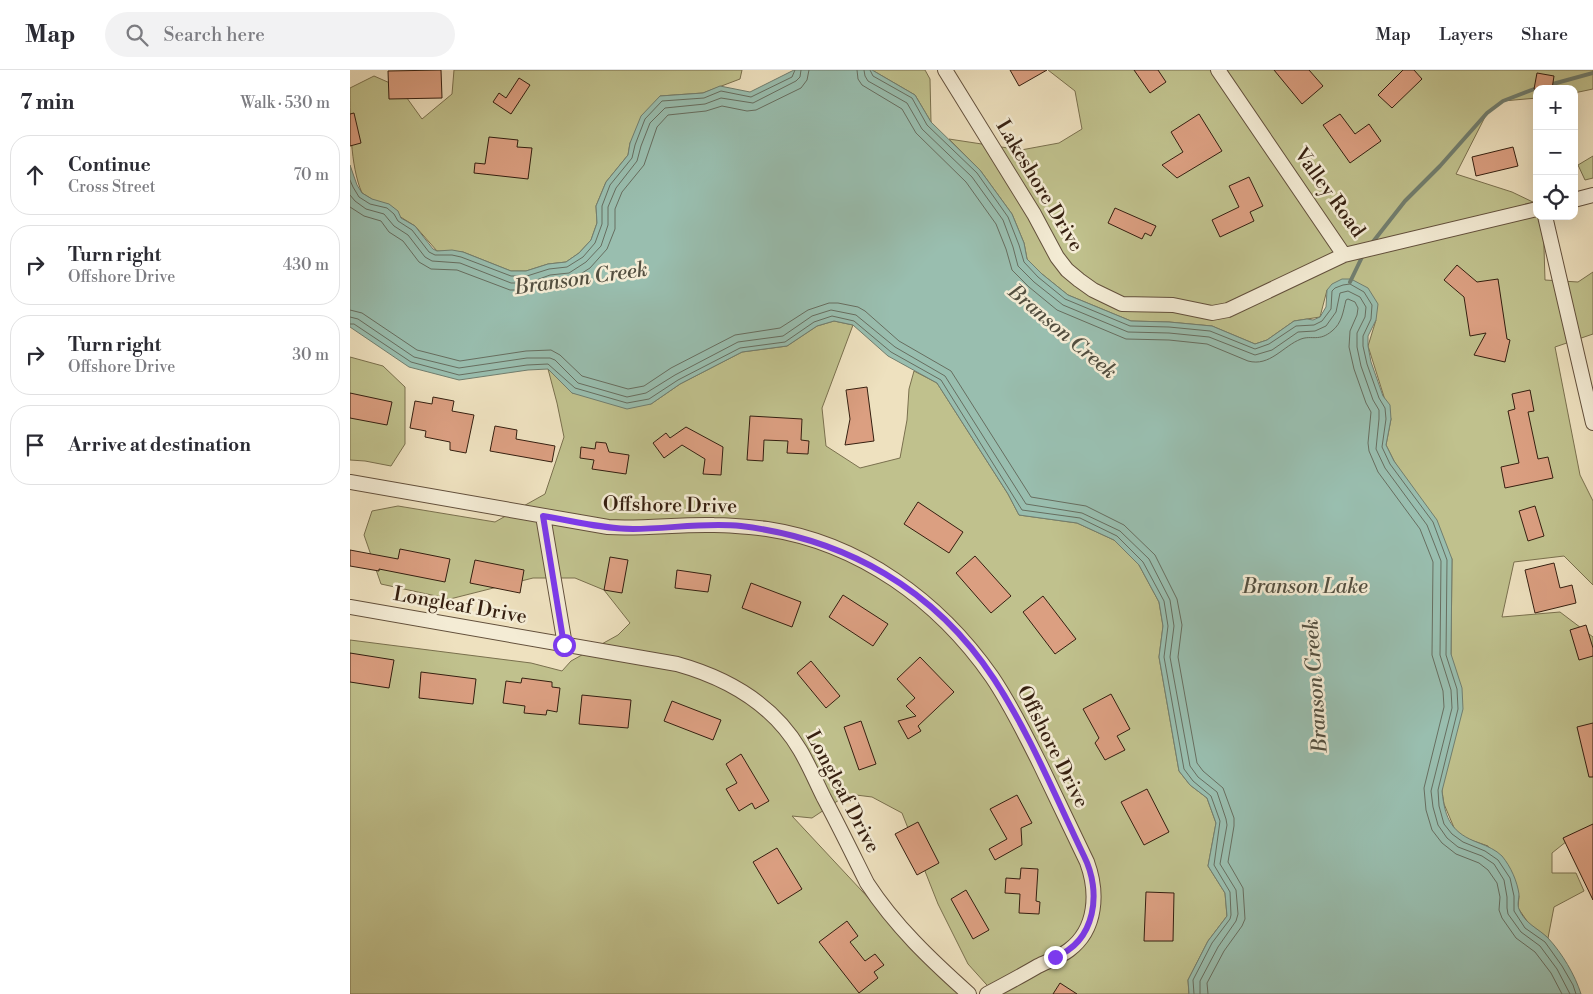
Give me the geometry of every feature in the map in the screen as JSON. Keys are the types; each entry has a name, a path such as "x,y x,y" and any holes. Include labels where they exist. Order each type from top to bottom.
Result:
{"street":[{"name":"Lakeshore Drive","path":"945,70 1034,214 1057,257 1067,270 1079,280 1122,304 1173,305 1196,310 1220,312 1238,306 1344,255"},
{"name":"Valley Road","path":"1218,70 1344,255 1533,210"},
{"path":"1578,199 1593,195"},
{"path":"1545,220 1593,419"},
{"name":"Offshore Drive","path":"350,482 608,527 633,529 704,525 770,530 793,535 839,550 890,576 928,605 952,627 988,671 1010,705 1087,862 1094,885 1091,917 1075,945 1062,954 986,994"},
{"path":"543,516 564,645"},
{"name":"Longleaf Drive","path":"350,607 678,664 701,670 730,684 764,707 781,724 800,750 867,883 880,904 929,958 969,994"}],"green space":[{"path":"454,70 742,70 740,79 703,93 660,96 630,143 628,155 606,182 596,206 597,223 591,240 579,253 566,262 548,264 526,271 511,271 463,252 437,251 415,226 362,193 358,182 353,156 350,88 374,76 399,87 422,119 452,94"},
{"path":"872,70 925,70 930,79 931,122 915,95"},
{"path":"1048,70 1593,70 1593,89 1578,92 1578,85 1533,85 1533,98 1503,101 1487,113 1456,174 1512,192 1533,202 1533,220 1543,220 1545,280 1578,282 1593,272 1593,334 1555,347 1580,475 1593,501 1593,585 1564,556 1514,562 1502,617 1560,612 1593,637 1593,837 1572,837 1552,853 1552,873 1576,873 1584,891 1554,907 1548,938 1529,924 1518,908 1519,896 1488,846 1465,838 1455,830 1444,804 1442,791 1451,654 1452,559 1386,445 1391,419 1368,346 1376,320 1327,290 1320,317 1294,321 1267,340 1255,344 1212,326 1131,321 1068,295 1027,259 1024,243 1012,214 980,170 949,139 1021,150 1059,143 1082,129 1075,91"},
{"path":"1593,156 1593,178 1585,180 1578,165"},
{"path":"834,321 853,325 822,408 826,446 860,468 900,458 907,420 909,389 914,371 937,383 1008,494 1019,515 1077,523 1114,540 1139,565 1159,602 1163,626 1159,657 1179,771 1190,785 1207,798 1216,823 1208,866 1225,893 1227,916 1208,941 1188,980 1189,994 995,994 968,964 938,904 902,813 872,797 848,794 812,818 792,816 958,994 350,994 350,640 531,663 562,671 571,661 618,635 630,623 604,590 575,578 533,578 450,599 381,584 364,535 372,511 398,506 495,522 545,494 564,437 548,369 572,393 651,404 680,384 742,352 787,346 817,326"},
{"path":"350,357 383,366 405,387 405,444 391,466 350,460"}],"water":[{"name":"Branson Lake","path":"794,70 872,70 915,95 931,122 980,170 1012,214 1024,243 1027,259 1068,295 1131,321 1212,326 1255,344 1267,340 1294,321 1313,320 1320,317 1326,307 1327,290 1332,284 1342,279 1351,279 1368,288 1378,304 1376,320 1368,336 1371,362 1383,396 1390,405 1391,419 1386,445 1394,461 1437,520 1452,559 1451,654 1462,688 1463,709 1442,791 1445,810 1456,830 1462,835 1494,850 1505,860 1517,884 1519,894 1518,907 1528,922 1548,938 1558,950 1572,972 1581,994 1189,994 1188,980 1208,941 1227,916 1225,893 1208,866 1216,823 1207,798 1190,785 1179,771 1159,657 1163,626 1159,602 1139,565 1114,540 1077,523 1019,515 1008,494 937,383 888,356 853,325 834,321 817,326 787,346 742,352 680,384 651,404 627,409 572,393 548,369 459,380 409,367 350,327 350,165 362,193 372,199 389,204 398,211 401,218 415,226 433,249 437,251 452,250 463,252 511,271 526,271 548,264 566,262 579,253 591,240 597,223 596,206 606,182 628,155 630,143 641,116 660,96 703,93 720,86 750,92"}],"building":[{"path":"441,70 442,98 389,99 388,71"},
{"path":"1010,70 1047,70 1019,86"},
{"path":"1134,70 1158,70 1166,82 1150,93"},
{"path":"1274,70 1309,70 1323,86 1302,104"},
{"path":"1403,70 1414,70 1422,79 1392,108 1378,95"},
{"path":"1537,73 1554,76 1553,85 1535,85"},
{"path":"519,78 530,85 511,114 493,102 499,93 506,98"},
{"path":"354,113 361,143 350,146 350,114"},
{"path":"1199,114 1222,151 1177,178 1162,165 1183,152 1171,132"},
{"path":"1340,114 1355,134 1369,124 1381,141 1350,163 1323,125"},
{"path":"489,137 518,140 517,147 532,148 528,179 474,173 475,163 485,164"},
{"path":"1513,147 1518,166 1476,176 1472,157"},
{"path":"1249,177 1263,206 1250,212 1254,221 1220,237 1212,220 1239,207 1229,186"},
{"path":"1115,208 1156,226 1151,236 1145,233 1142,239 1108,223"},
{"path":"1457,265 1477,282 1498,279 1507,339 1510,340 1505,362 1474,355 1486,333 1470,336 1464,297 1444,280"},
{"path":"867,387 874,441 845,445 850,419 846,390"},
{"path":"1530,390 1534,411 1528,412 1538,459 1548,457 1553,478 1505,488 1501,467 1519,463 1508,411 1515,409 1512,394"},
{"path":"350,393 392,402 387,425 350,418"},
{"path":"433,397 454,401 452,411 474,415 466,453 450,450 450,442 425,437 426,431 410,428 415,401 432,404"},
{"path":"750,416 802,419 801,440 809,441 808,454 787,453 788,441 764,440 763,461 747,460"},
{"path":"495,426 517,430 516,439 555,446 552,462 490,451"},
{"path":"686,427 723,447 721,475 703,474 705,459 682,445 664,458 653,443 666,433 670,438"},
{"path":"596,442 606,443 609,452 629,455 626,474 592,469 594,460 580,458 581,447 595,449"},
{"path":"918,502 963,532 949,553 904,524"},
{"path":"1535,506 1544,536 1528,541 1519,511"},
{"path":"400,549 450,559 445,582 379,569 379,571 350,566 350,550 398,559"},
{"path":"975,556 1011,596 991,613 956,573"},
{"path":"610,557 628,560 622,593 604,590"},
{"path":"475,560 524,570 520,593 470,583"},
{"path":"1554,563 1560,588 1572,585 1576,603 1535,613 1525,570"},
{"path":"677,570 711,575 708,592 675,588"},
{"path":"751,583 801,602 792,627 742,608"},
{"path":"843,595 888,624 873,646 829,617"},
{"path":"1043,596 1076,639 1055,654 1023,612"},
{"path":"1586,625 1593,648 1593,656 1579,660 1570,630"},
{"path":"350,653 394,660 389,688 350,682"},
{"path":"920,657 954,692 918,726 921,731 908,739 898,721 916,716 906,706 915,698 897,679"},
{"path":"811,661 840,696 826,708 797,673"},
{"path":"421,672 476,679 473,704 419,698"},
{"path":"522,678 552,682 552,687 560,688 557,712 547,710 546,715 524,713 525,706 503,703 506,681 521,683"},
{"path":"1111,694 1130,729 1117,736 1125,750 1105,760 1095,743 1099,738 1083,709"},
{"path":"582,695 631,700 628,728 579,724"},
{"path":"672,701 721,720 713,740 664,721"},
{"path":"861,721 876,764 859,770 844,727"},
{"path":"1593,723 1593,777 1589,777 1577,727"},
{"path":"741,754 769,801 755,809 752,803 739,811 726,789 737,783 726,764"},
{"path":"1147,789 1169,832 1144,845 1121,802"},
{"path":"1017,795 1032,823 1021,828 1022,845 995,860 989,849 1007,839 990,809"},
{"path":"918,822 939,863 917,875 895,834"},
{"path":"1593,824 1593,900 1563,838"},
{"path":"777,848 802,889 778,904 753,862"},
{"path":"1021,868 1038,869 1036,901 1040,902 1039,914 1019,913 1020,894 1005,893 1006,878 1020,879"},
{"path":"966,890 989,930 973,939 951,899"},
{"path":"1146,892 1174,893 1173,941 1144,941"},
{"path":"847,921 858,936 850,942 865,961 875,954 884,965 874,972 878,978 859,993 819,942"},
{"path":"1060,983 1077,994 1053,994"}],"waterway":[{"path":"1549,85 1593,73"},
{"path":"1372,243 1405,201 1440,166 1487,113 1503,101 1533,90"},
{"path":"1350,282 1363,255"}],"route":[{"path":"564,645 543,516 608,527 633,529 713,525 770,530 793,535 839,550 890,576 910,590 952,627 992,677 1025,733 1087,862 1094,885 1091,917 1075,945 1055,957"}],"water label":[{"name":"Branson Creek","path":"581,279"},
{"name":"Branson Creek","path":"1062,332"},
{"name":"Branson Creek","path":"1316,686"}]}
